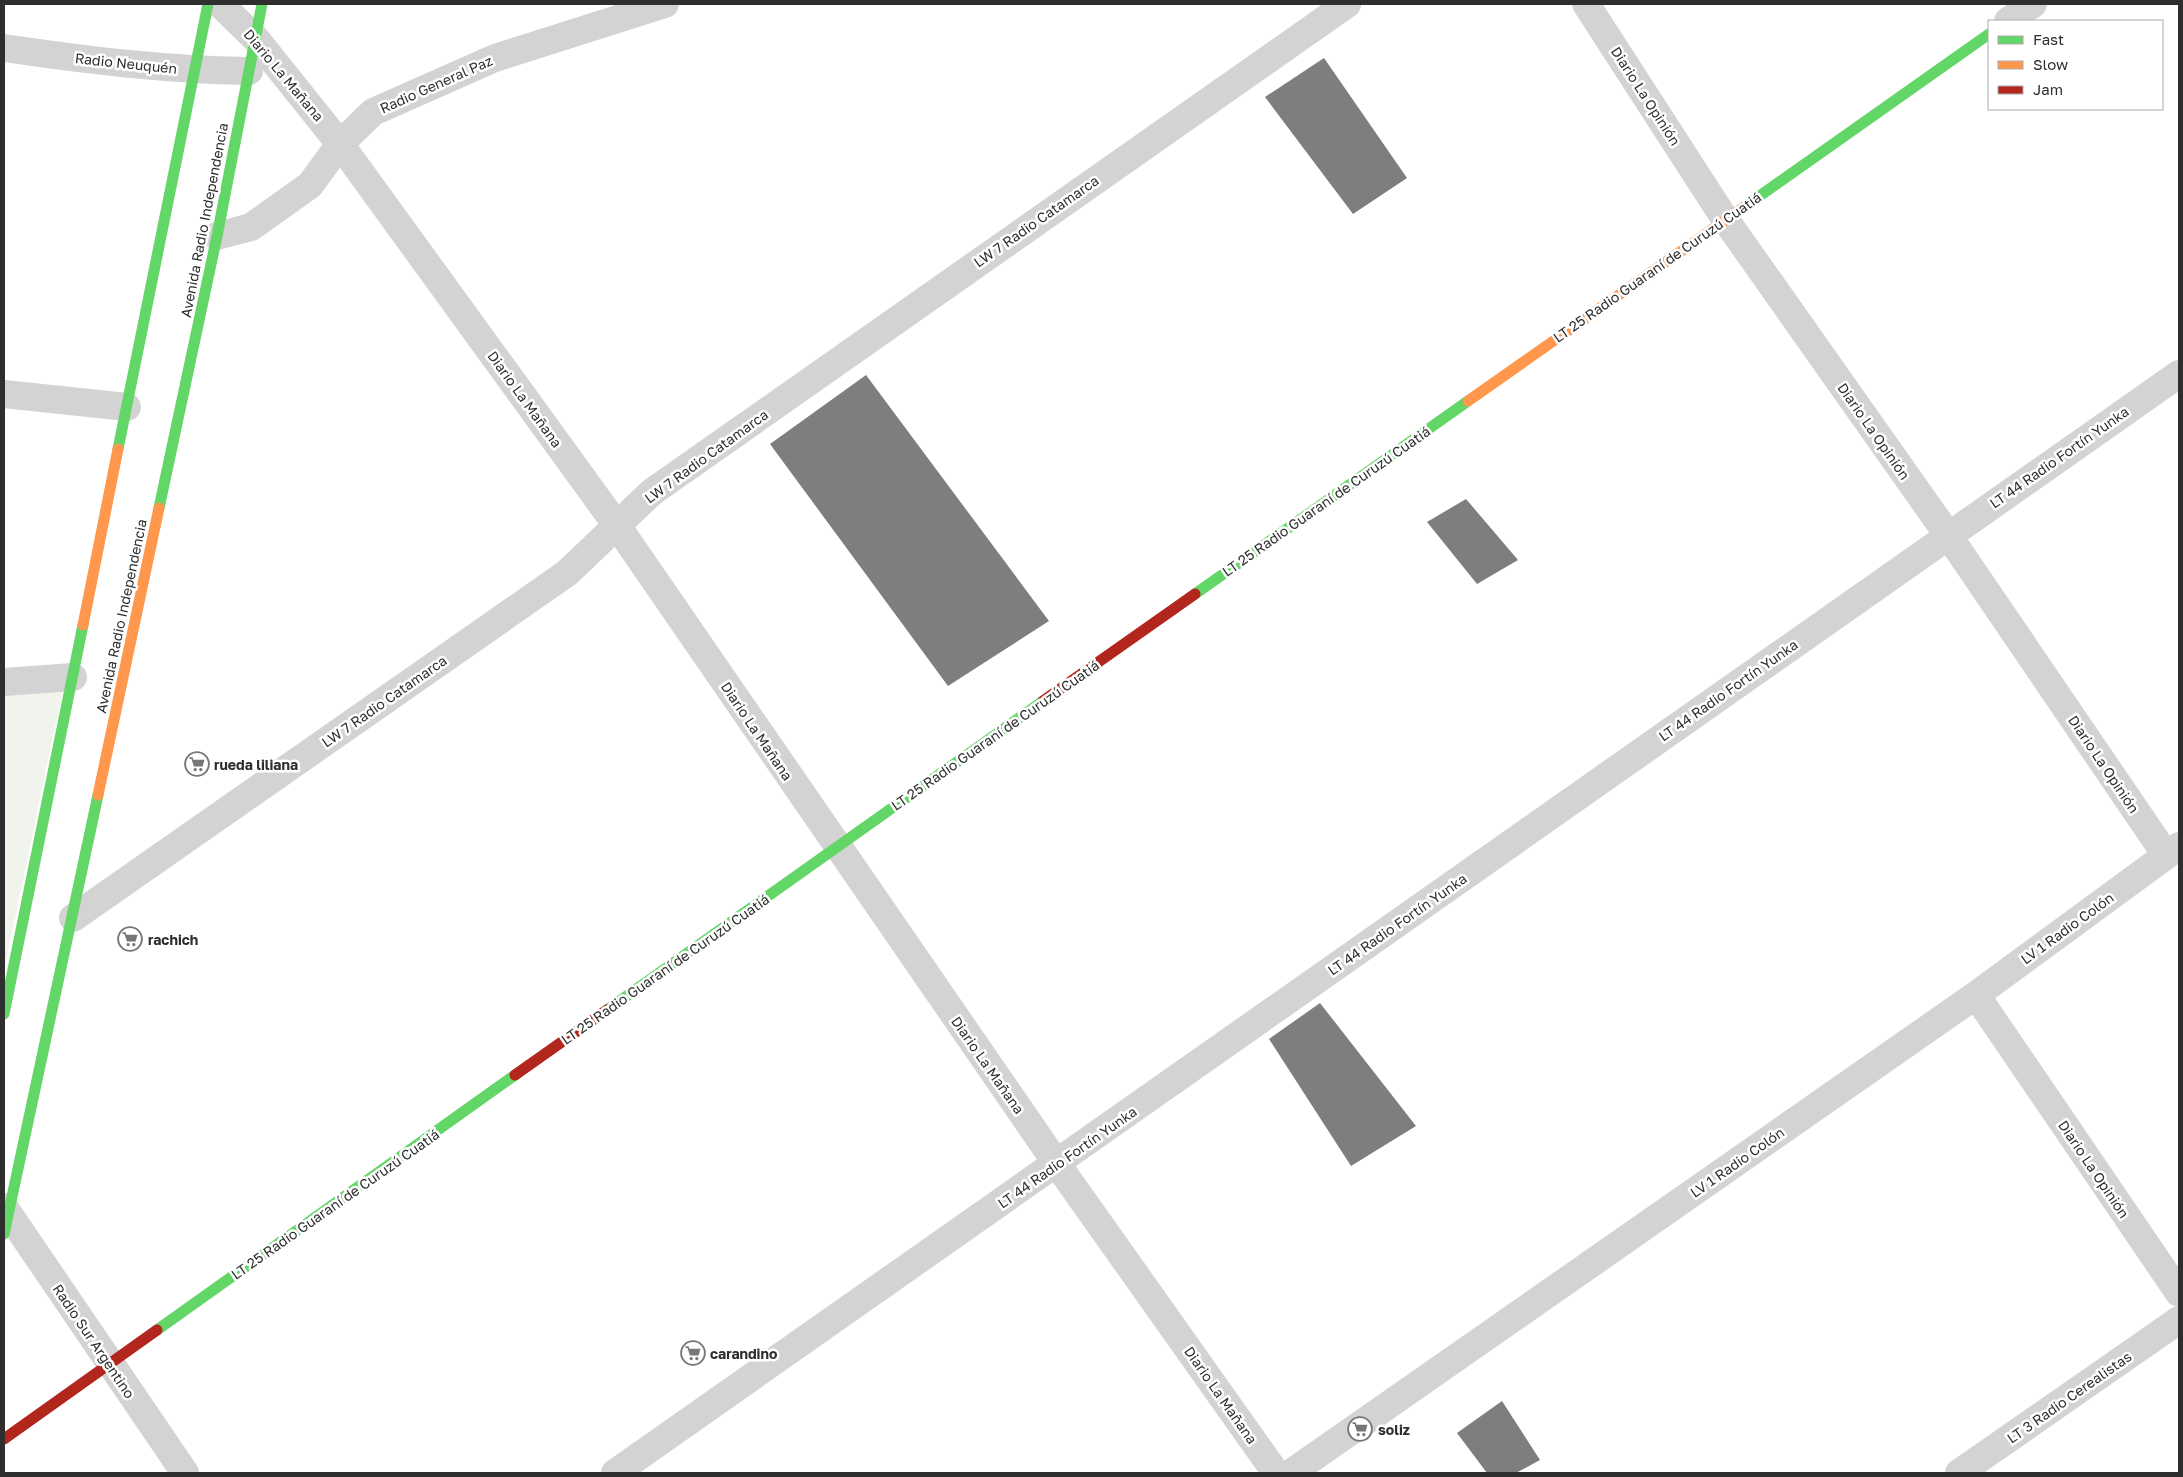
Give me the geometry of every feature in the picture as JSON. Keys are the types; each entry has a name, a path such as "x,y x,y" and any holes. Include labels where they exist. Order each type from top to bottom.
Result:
{"street":[{"path":"4,1014 73,678 193,70 208,4"},
{"name":"Diario La Mañana","path":"220,4 256,39 340,144 618,527 836,847 1276,1473"},
{"name":"Avenida Radio Independencia","path":"5,1218 73,918 217,236 262,4"},
{"name":"Radio General Paz","path":"217,236 251,226 310,185 340,144 373,112 495,58 665,4"},
{"name":"LW 7 Radio Catamarca","path":"73,918 567,573 618,527 652,492 1347,4"},
{"name":"Diario La Opinión","path":"1586,4 1725,219 2173,850"},
{"path":"2009,20 2033,4"},
{"name":"LT 25 Radio Guaraní de Curuzú Cuatiá","path":"4,1439 836,847 1988,35"},
{"name":"Radio Neuquén","path":"4,48 105,63 193,70 249,71"},
{"name":"LT 44 Radio Fortín Yunka","path":"615,1473 2179,374"},
{"path":"4,394 127,407"},
{"path":"4,682 73,678"},
{"name":"LV 1 Radio Colón","path":"1291,1473 1976,995 2173,850"},
{"name":"Diario La Opinión","path":"1976,995 2179,1293"},
{"name":"Radio Sur Argentino","path":"5,1218 185,1473"},
{"name":"LT 3 Radio Cerealistas","path":"1959,1473 2179,1320"}],"shaded area":[{"path":"64,684 4,971 4,687"}],"building":[{"path":"1324,58 1407,178 1353,214 1265,97"},
{"path":"866,375 1049,621 948,686 770,444"},
{"path":"1466,499 1518,560 1477,584 1427,522"},
{"path":"1320,1003 1416,1126 1351,1166 1269,1039"},
{"path":"1502,1401 1540,1460 1516,1473 1487,1473 1457,1433"}],"traffic: fast":[{"path":"118,449 208,4"},
{"path":"159,508 217,236 262,4"},
{"path":"1744,207 1988,35"},
{"path":"1195,594 1468,401"},
{"path":"4,1014 83,625"},
{"path":"607,1010 1043,701"},
{"path":"4,1234 98,795"},
{"path":"157,1330 515,1075"}],"traffic: slow":[{"path":"1468,401 1744,207"},
{"path":"83,625 118,449"},
{"path":"98,795 159,508"}],"traffic: jam":[{"path":"1043,701 1195,594"},
{"path":"515,1075 607,1010"},
{"path":"4,1439 157,1330"}],"place":[{"name":"rueda liliana","path":"197,764"},
{"name":"rachich","path":"130,939"},
{"name":"carandino","path":"693,1353"},
{"name":"soliz","path":"1360,1429"}]}
